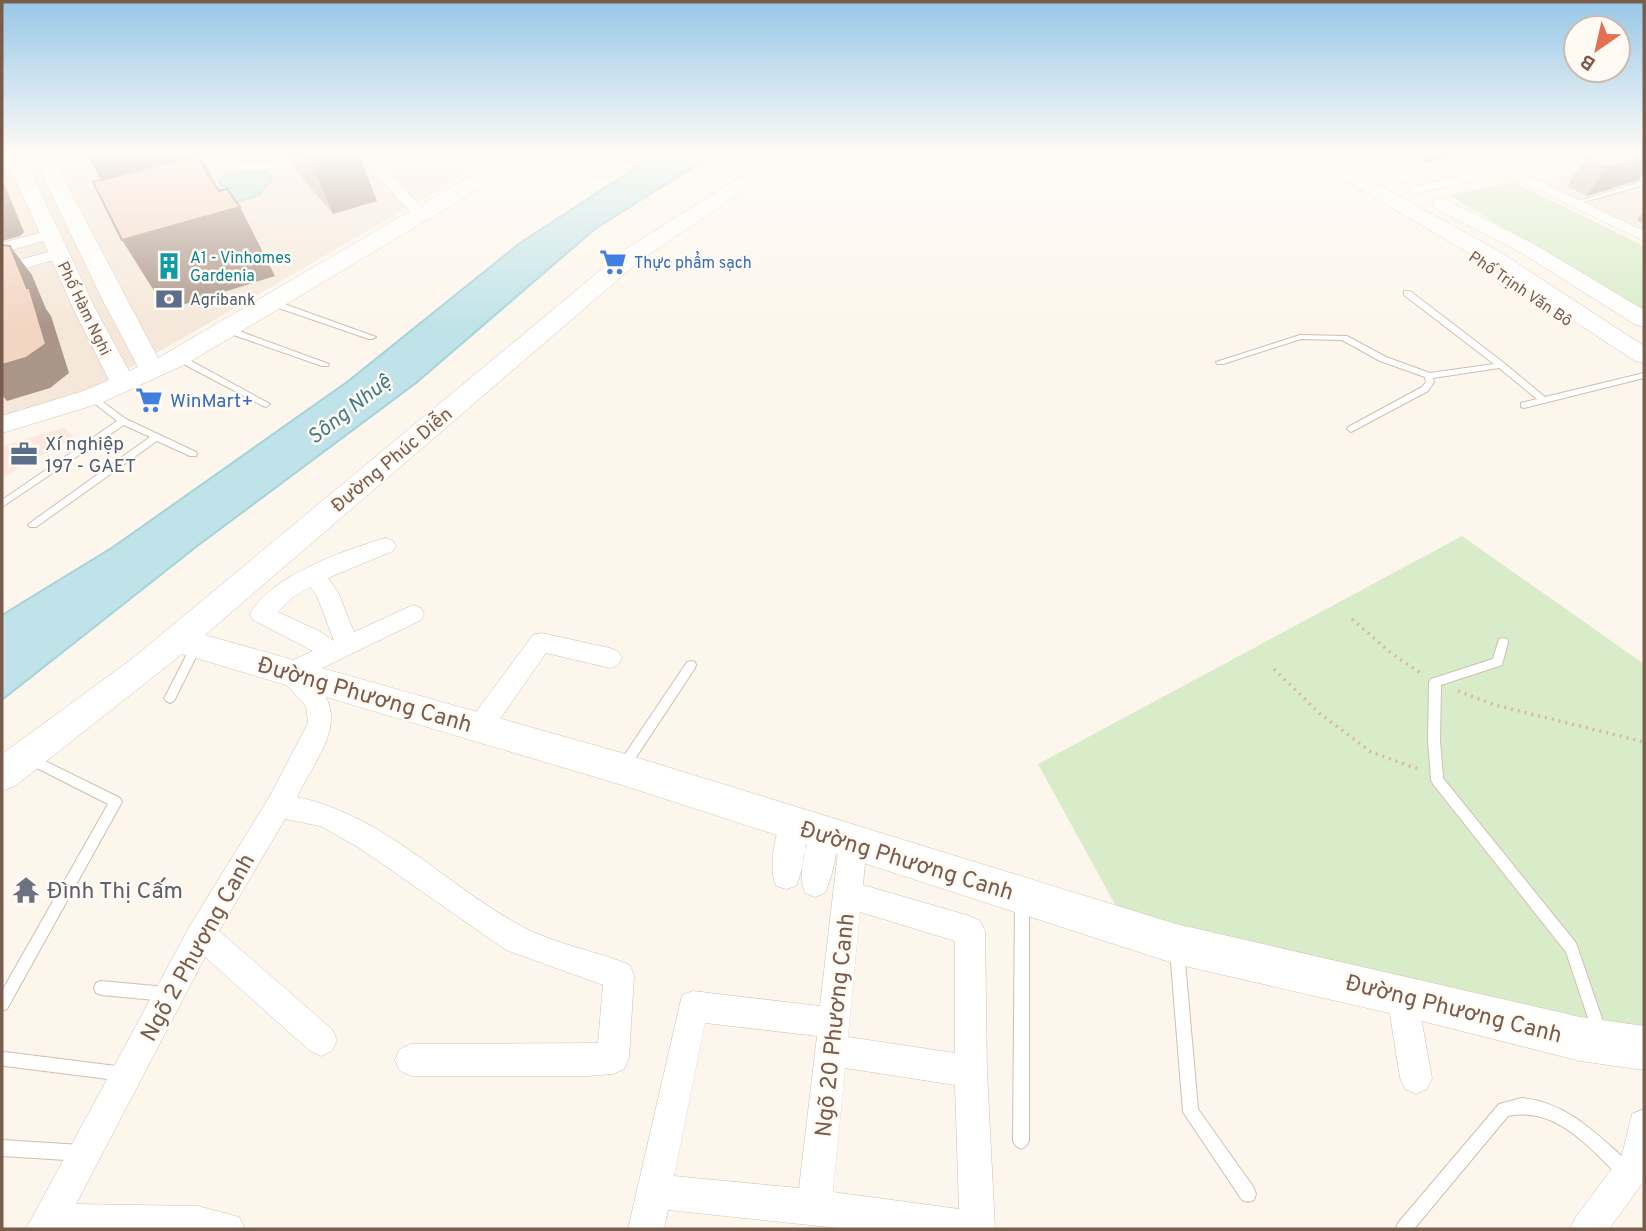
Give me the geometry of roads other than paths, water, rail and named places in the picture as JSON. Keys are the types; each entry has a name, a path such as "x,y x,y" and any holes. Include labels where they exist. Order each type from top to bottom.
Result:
{"street":[{"name":"Phố Hàm Nghi","path":"38,212 123,384"},
{"name":"Phố Hàm Nghi","path":"79,212 160,344 152,370"},
{"name":"Đường Phúc Diễn","path":"2,775 187,643 634,254 699,212"},
{"name":"Phố Trịnh Văn Bô","path":"1423,212 1474,257 1644,373"},
{"name":"Phố Trịnh Văn Bô","path":"1431,212 1489,255 1644,356"},
{"name":"Phố Trịnh Văn Bô","path":"1455,212 1644,335"},
{"name":"Phố Trịnh Văn Bô","path":"1457,212 1527,248 1644,320"},
{"path":"1594,212 1644,237"},
{"path":"2,425 92,397 152,370 160,344 220,334 420,214"},
{"path":"2,248 55,244"},
{"path":"2,270 55,244"},
{"path":"45,412 109,357"},
{"path":"341,649 261,614 284,592 313,575 385,546"},
{"path":"313,575 327,592 341,649"},
{"path":"289,672 413,614"},
{"path":"479,728 541,642 610,658"},
{"name":"Đường Phương Canh","path":"187,643 622,769 1176,944 1602,1042 1644,1048"},
{"name":"Ngõ 2 Phương Canh","path":"46,1225 201,934 279,805 320,724 318,701 289,672"},
{"path":"279,805 325,815 368,838 516,940 618,976 614,1058 573,1062 459,1057 411,1060"},
{"path":"786,876 823,833"},
{"path":"815,883 823,833"},
{"name":"Ngõ 20 Phương Canh","path":"814,1207 848,894 823,833"},
{"path":"654,1191 814,1207 975,1229 970,931 848,894"},
{"path":"201,934 321,1040"},
{"path":"1402,995 1416,1078"},
{"path":"646,1229 693,1006 971,1071"},
{"path":"1588,1229 1637,1162 1644,1126"},
{"path":"46,1225 198,1224 227,1229"}],"lane":[{"path":"1406,293 1544,400"},
{"path":"273,303 372,337"},
{"path":"220,334 325,364"},
{"path":"1220,362 1300,337 1344,338 1383,359 1429,376 1501,365"},
{"path":"160,344 266,404"},
{"path":"1524,405 1644,373"},
{"path":"1351,429 1425,389 1430,382 1429,376"},
{"path":"92,397 123,422 193,454"},
{"path":"2,504 123,422"},
{"path":"33,525 156,437"},
{"path":"1503,642 1497,662 1435,682 1437,780 1571,948 1602,1042"},
{"path":"170,698 187,643"},
{"path":"622,769 691,665"},
{"path":"2,1004 116,802 25,757"},
{"path":"1021,1141 1022,895"},
{"path":"1176,944 1191,1112 1248,1194"},
{"path":"101,988 169,995"},
{"path":"5,1059 126,1075"},
{"path":"1404,1229 1504,1109 1515,1105 1537,1106 1559,1115 1629,1174"},
{"path":"2,1147 85,1153"}],"water":[{"name":"Sông Nhuệ","path":"567,212 621,212 595,229 416,383 196,547 2,700 2,615 113,547 347,382 520,243"}],"place":[{"name":"Thực phẩm sạch","path":"613,262"},
{"name":"A1 - Vinhomes Gardenia","path":"169,266"},
{"name":"Agribank","path":"169,299"},
{"name":"WinMart+","path":"149,400"},
{"name":"Xí nghiệp 197 - GAET","path":"24,454"},
{"name":"Đình Thị Cấm","path":"26,890"}]}
